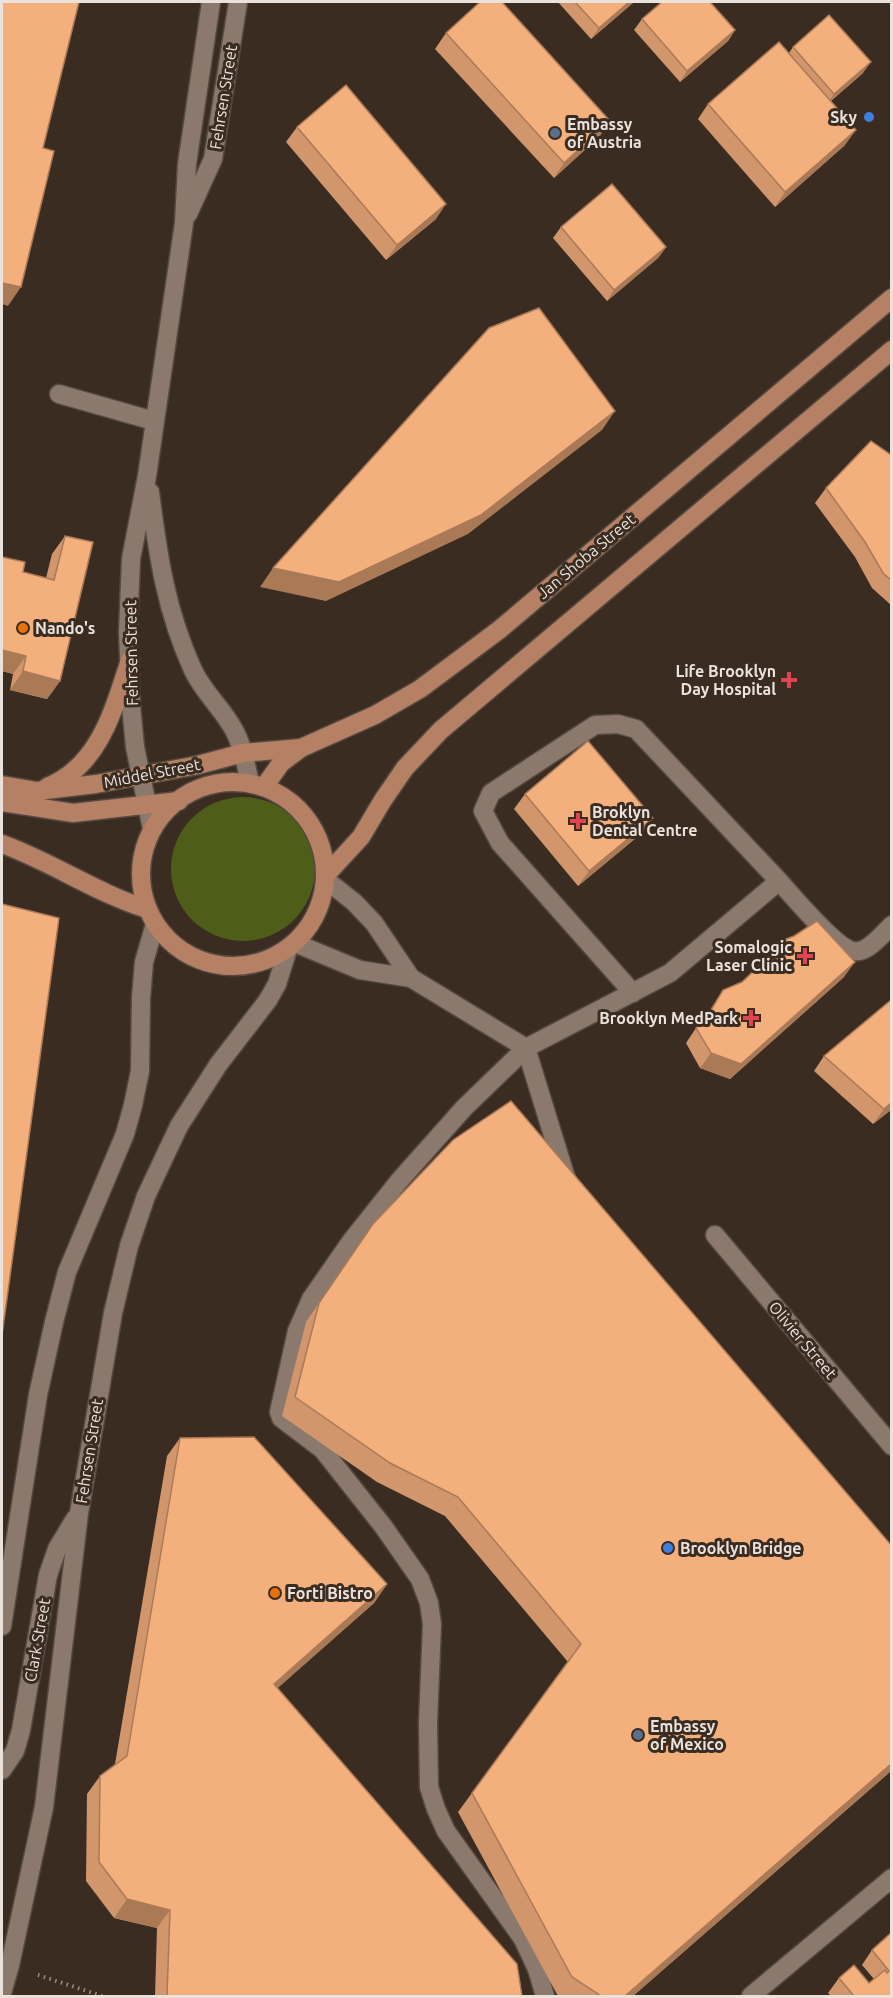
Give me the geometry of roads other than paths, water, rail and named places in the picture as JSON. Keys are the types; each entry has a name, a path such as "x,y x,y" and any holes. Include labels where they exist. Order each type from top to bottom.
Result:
{"main road":[{"name":"Jan Shoba Street","path":"257,785 301,748 375,715 420,689 500,630 891,298"},
{"path":"326,877 361,837 382,800 405,768 441,730 891,350"},
{"path":"37,791 60,782 93,751 104,733 130,660"},
{"name":"Middel Street","path":"2,785 37,791 96,784 198,765 243,753 301,748"},
{"path":"231,782 257,785 281,795 297,807 309,821 321,847 326,877 321,904 315,919 291,946 266,961 241,967 216,965 193,958 171,944 151,917 141,882 142,854 152,829 170,808 194,790 212,784 231,782"},
{"name":"Middel Street","path":"2,802 73,813 179,801"},
{"path":"2,844 57,868 151,917"}],"street":[{"name":"Fehrsen Street","path":"152,829 132,715 128,632 132,559 147,476 184,223 187,164 211,2"},
{"name":"Fehrsen Street","path":"184,223 213,159 238,2"},
{"path":"60,394 154,421"},
{"name":"Fehrsen Street","path":"147,476 159,565 168,603 183,647 194,673 234,730 257,785"},
{"path":"633,993 500,843 483,811 491,793 596,725 618,724 636,729 838,943 850,951 859,951 870,945 891,925"},
{"path":"326,877 374,923 411,978"},
{"path":"545,1996 537,1969 523,1939 446,1831 429,1787 428,1734 432,1624 429,1603 420,1580 383,1526 322,1449 281,1418 279,1412 297,1331 311,1299 352,1240 406,1173 464,1108 526,1048 670,973 779,881"},
{"path":"2,1626 38,1395 54,1322 67,1272 125,1134 133,1105 140,1071 144,962 151,917"},
{"name":"Fehrsen Street","path":"2,1993 44,1808 79,1513 113,1313 129,1246 146,1196 165,1152 197,1096 277,984 291,946"},
{"path":"291,946 360,970 411,978 526,1048 571,1194"},
{"name":"Olivier Street","path":"715,1235 891,1446"},
{"name":"Clark Street","path":"2,1770 15,1751 21,1730 48,1575 57,1549 79,1513"},
{"path":"751,1996 891,1878"}],"place":[{"name":"Sky","path":"869,117"},
{"name":"Embassy of Austria","path":"555,133"},
{"name":"Nando's","path":"23,628"},
{"name":"Life Brooklyn Day Hospital","path":"789,680"},
{"name":"Broklyn Dental Centre","path":"578,821"},
{"name":"Somalogic Laser Clinic","path":"805,956"},
{"name":"Brooklyn MedPark","path":"751,1018"},
{"name":"Brooklyn Bridge","path":"668,1548"},
{"name":"Forti Bistro","path":"275,1593"},
{"name":"Embassy of Mexico","path":"638,1735"}]}
